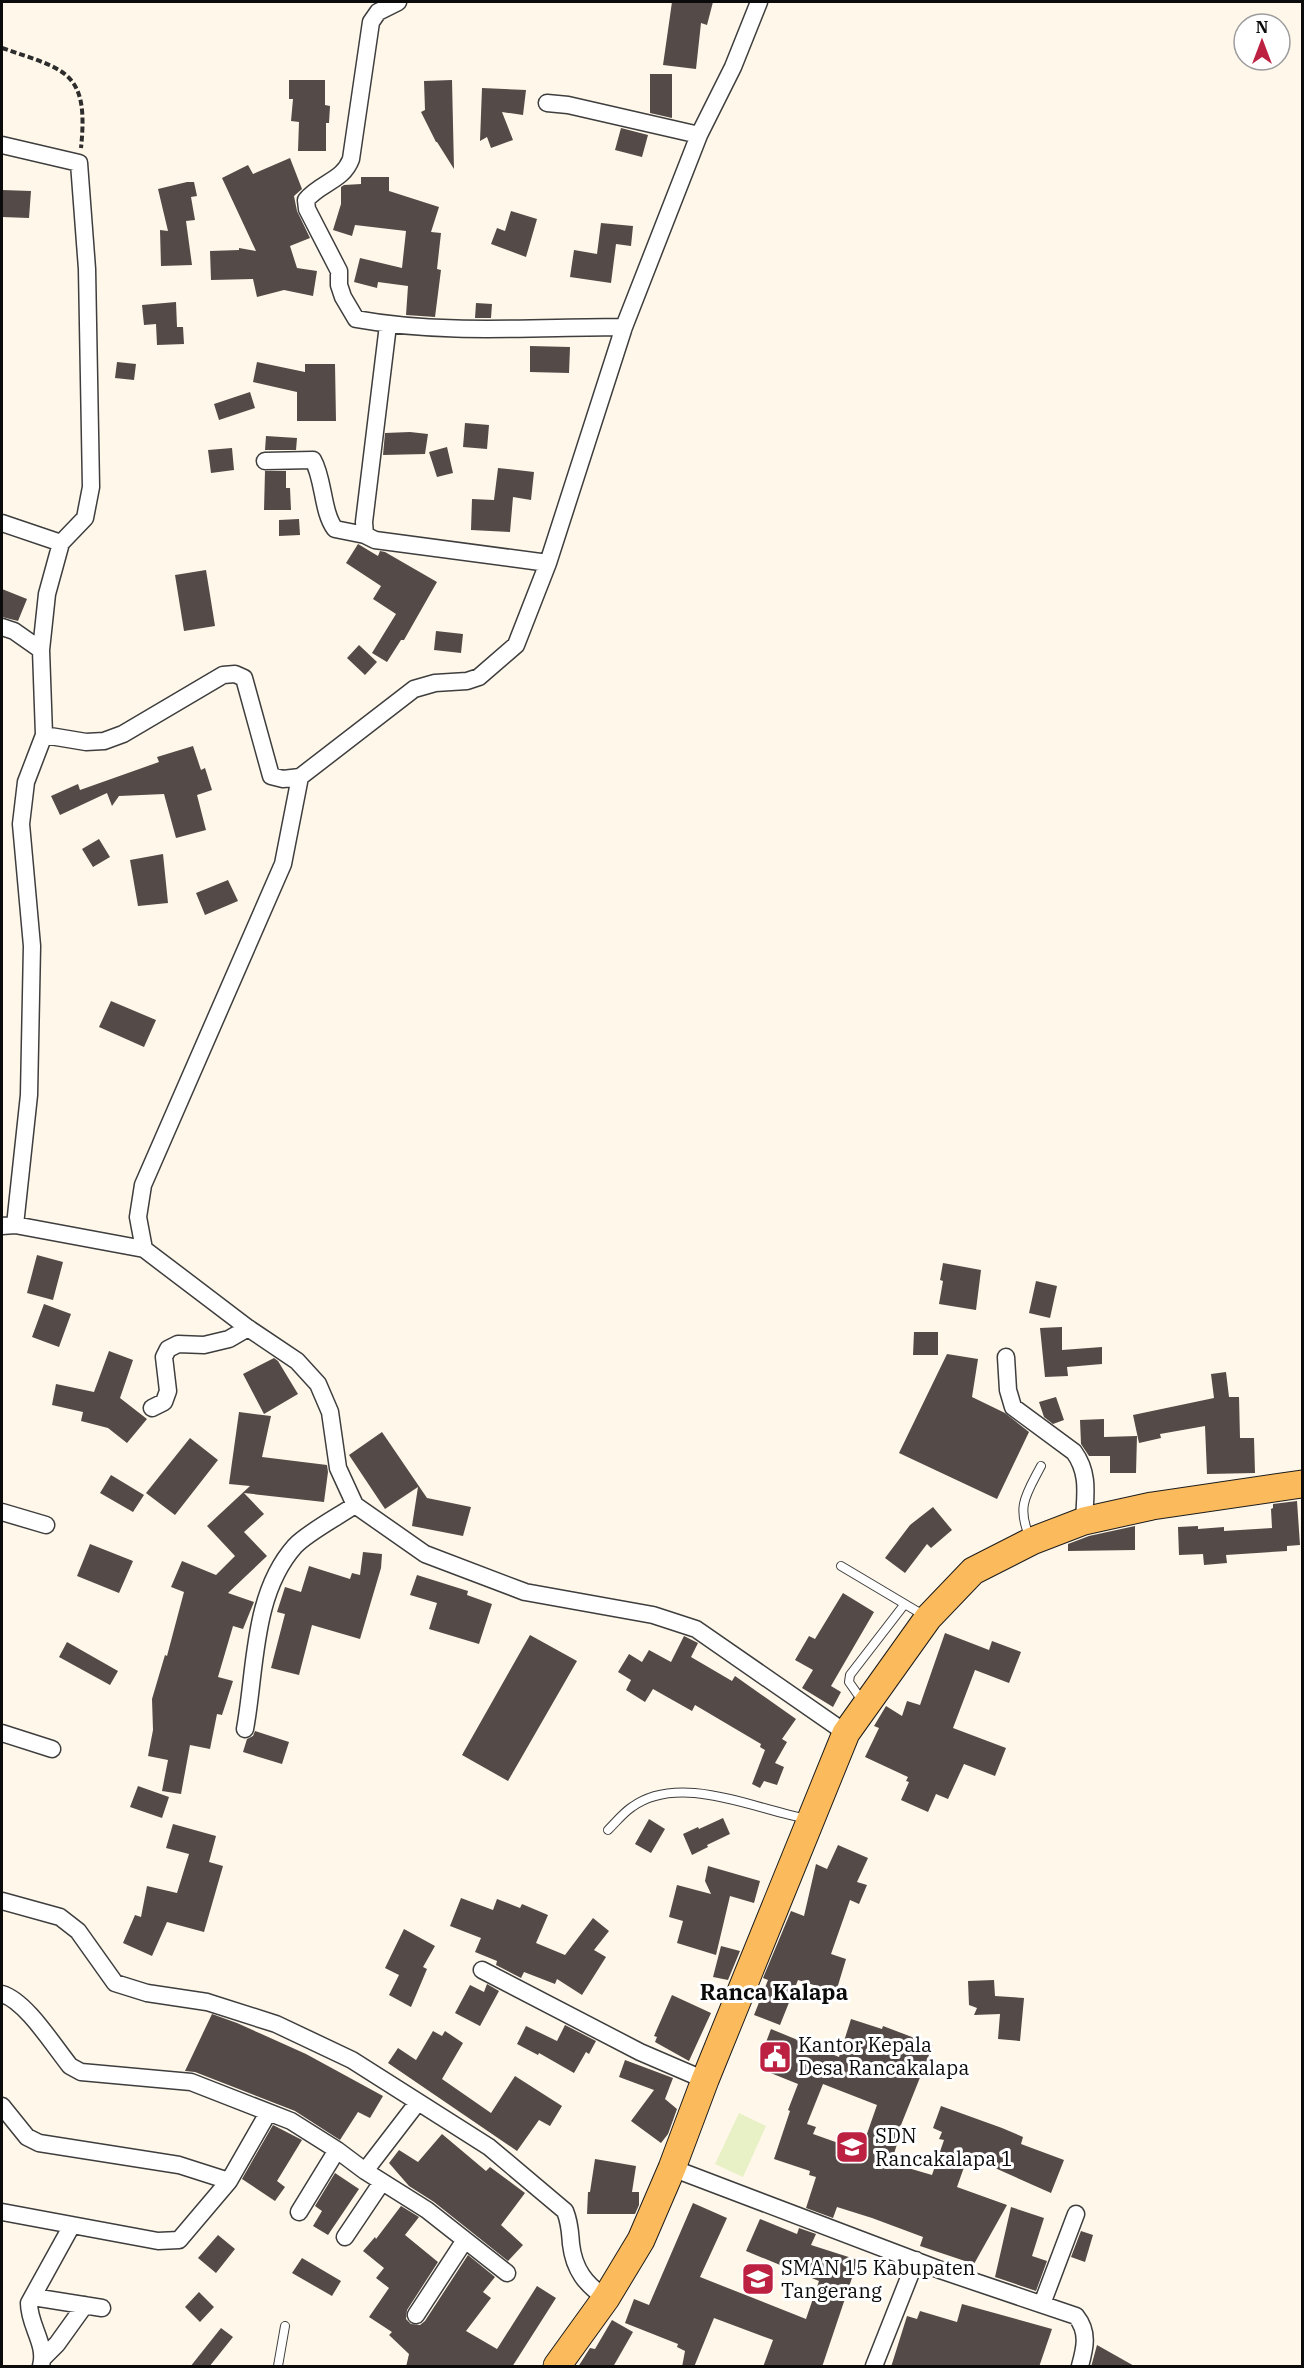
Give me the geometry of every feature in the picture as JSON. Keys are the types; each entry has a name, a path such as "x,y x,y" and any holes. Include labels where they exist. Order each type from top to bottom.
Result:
{"main road":[{"path":"557,2367 606,2298 641,2240 846,1733 928,1618 973,1571 1032,1541 1084,1521 1152,1506 1302,1484"}],"street":[{"path":"398,2 378,12 371,22 351,159 347,172 313,192 306,200 307,209 339,271 339,285 343,297 356,319 388,325 475,329 624,327"},
{"path":"44,735 86,742 104,741 123,734 224,675 235,674 244,678 271,776 283,779 300,777 414,689 435,683 467,681 489,671 516,645 548,563 624,327 699,135 733,67 759,2"},
{"path":"547,103 568,105 699,135"},
{"path":"2,145 79,163 87,269 92,487 84,518 61,543 46,594 41,650 44,735 26,782 21,824 32,946 29,1095 8,1225 144,1249 248,1328 297,1361 318,1384 330,1412 338,1468 355,1505 424,1554 525,1593 653,1615 696,1629 846,1733"},
{"path":"365,535 364,522 388,325"},
{"path":"265,461 313,460 325,497 330,523 335,529 365,535 375,540 548,563"},
{"path":"2,523 61,543"},
{"path":"2,627 41,650"},
{"path":"144,1249 138,1217 143,1185 283,864 300,777"},
{"path":"152,1408 164,1402 168,1391 164,1357 168,1349 178,1344 204,1345 229,1339 248,1328"},
{"path":"1006,1357 1008,1390 1013,1407 1074,1452 1082,1462 1086,1473 1084,1521"},
{"path":"245,1729 251,1695 255,1641 279,1567 296,1545 355,1505"},
{"path":"2,1512 46,1524"},
{"path":"2,1733 52,1749"},
{"path":"2,1901 60,1917 78,1931 115,1983 147,1993 207,2002 276,2024 352,2060 489,2147 565,2211 570,2223 571,2247 579,2275 591,2288 606,2298"},
{"path":"482,1970 640,2052 705,2080"},
{"path":"2,1994 10,1996 22,2006 70,2066 81,2072 191,2082 291,2121 427,2210 507,2273"},
{"path":"365,2171 418,2102"},
{"path":"2,2106 27,2137 39,2143 179,2165 229,2181"},
{"path":"2,2212 71,2227 158,2241 179,2240 229,2181 268,2113"},
{"path":"299,2212 337,2150"},
{"path":"672,2168 916,2260 1076,2316 1085,2333 1085,2348 1080,2367"},
{"path":"345,2237 382,2182"},
{"path":"1042,2304 1076,2214"},
{"path":"42,2362 43,2352 29,2312 29,2303 71,2227"},
{"path":"416,2315 465,2240"},
{"path":"874,2367 916,2260"},
{"path":"33,2297 94,2306 42,2362"}],"lane":[{"path":"1032,1541 1023,1521 1024,1499 1041,1466"},
{"path":"841,1566 928,1618"},
{"path":"865,1705 849,1682 850,1675 904,1605"},
{"path":"608,1830 632,1807 651,1797 685,1792 714,1795 812,1819"},
{"path":"278,2367 285,2326"}],"path":[{"path":"2,48 55,66 74,82 83,104 84,118 79,163"}],"green space":[{"path":"739,2113 766,2126 743,2177 715,2164"}],"building":[{"path":"672,2 713,2 707,25 701,23 696,69 663,65"},
{"path":"650,74 672,74 672,118 650,113"},
{"path":"289,80 325,80 325,105 330,106 329,123 326,123 326,151 298,151 299,122 291,121 293,99 289,99"},
{"path":"452,80 454,169 436,142 421,112 425,110 424,81"},
{"path":"482,88 526,90 523,115 502,112 513,140 491,148 487,137 480,141"},
{"path":"621,128 648,135 642,157 615,150"},
{"path":"290,158 302,189 294,196 297,211 310,238 290,246 297,268 317,271 313,296 284,290 257,297 253,279 211,280 210,251 239,250 239,248 256,251 222,178 248,165 253,174"},
{"path":"361,177 389,177 389,191 439,207 431,232 441,233 437,269 441,270 435,317 406,315 408,286 378,282 377,288 354,282 360,258 402,268 406,231 355,225 352,236 333,230 341,204 341,187 361,184"},
{"path":"194,182 197,196 191,197 195,220 186,221 192,265 161,266 160,230 168,231 158,189"},
{"path":"2,190 31,191 29,218 2,217"},
{"path":"511,211 537,219 526,257 491,244 497,228 505,231"},
{"path":"601,223 633,226 631,246 616,244 611,283 570,277 574,250 597,254"},
{"path":"176,302 177,327 183,327 184,344 157,345 156,324 144,325 142,305"},
{"path":"476,303 492,304 491,318 475,318"},
{"path":"530,346 570,347 569,373 530,372"},
{"path":"117,362 136,364 134,380 115,378"},
{"path":"257,362 305,372 305,364 335,364 336,421 297,421 297,392 253,382"},
{"path":"250,392 255,408 219,420 214,404"},
{"path":"465,423 489,425 487,449 463,447"},
{"path":"385,433 428,434 425,454 383,455"},
{"path":"266,436 297,438 296,450 265,450"},
{"path":"447,447 453,473 437,477 429,452"},
{"path":"232,448 234,470 211,473 208,450"},
{"path":"498,468 534,472 531,500 513,497 510,532 471,530 472,499 494,500"},
{"path":"265,471 286,471 286,488 290,488 291,510 264,510"},
{"path":"299,519 300,535 279,536 279,520"},
{"path":"358,544 378,556 380,551 385,552 437,582 404,640 401,640 387,662 372,653 396,614 373,599 381,586 346,563"},
{"path":"206,570 215,626 184,631 175,575"},
{"path":"2,589 27,599 18,621 2,617"},
{"path":"436,631 463,634 461,653 434,650"},
{"path":"359,645 377,662 365,675 347,658"},
{"path":"193,746 201,770 205,768 212,790 197,795 206,830 176,838 164,794 119,796 112,806 107,793 60,815 51,796 78,784 80,790 159,762 157,757"},
{"path":"99,839 110,857 93,867 82,849"},
{"path":"163,854 168,903 138,906 130,860"},
{"path":"228,880 238,901 205,915 196,893"},
{"path":"111,1001 156,1020 144,1047 99,1027"},
{"path":"37,1255 63,1262 53,1300 27,1293"},
{"path":"943,1263 981,1270 976,1310 939,1304"},
{"path":"1036,1281 1057,1286 1050,1318 1029,1313"},
{"path":"44,1304 71,1314 59,1347 32,1337"},
{"path":"1062,1327 1062,1350 1102,1347 1102,1364 1067,1367 1068,1376 1045,1377 1040,1328"},
{"path":"914,1332 938,1332 938,1355 913,1355"},
{"path":"109,1351 133,1360 120,1398 147,1419 127,1443 108,1428 81,1421 83,1412 52,1405 56,1384 94,1392"},
{"path":"947,1354 978,1359 972,1397 1005,1413 1029,1432 997,1499 899,1453"},
{"path":"274,1358 298,1394 264,1414 243,1374"},
{"path":"1226,1372 1229,1397 1239,1397 1240,1438 1254,1438 1255,1473 1207,1474 1205,1426 1160,1434 1161,1438 1139,1443 1133,1415 1214,1398 1211,1374"},
{"path":"1056,1397 1064,1420 1053,1424 1044,1417 1039,1402"},
{"path":"239,1412 271,1416 262,1457 327,1465 324,1502 244,1493 264,1514 244,1532 267,1556 228,1593 254,1602 243,1629 233,1626 218,1677 233,1681 222,1715 217,1714 210,1749 190,1745 181,1794 162,1791 168,1760 148,1756 153,1730 152,1699 165,1655 167,1656 184,1592 171,1587 182,1561 216,1575 235,1556 207,1526 250,1486 229,1484"},
{"path":"1104,1419 1104,1437 1137,1436 1136,1473 1110,1473 1110,1456 1089,1456 1081,1444 1080,1420"},
{"path":"382,1432 427,1498 471,1507 463,1536 412,1526 418,1487 385,1509 349,1455"},
{"path":"190,1438 218,1460 175,1515 146,1493"},
{"path":"111,1475 144,1495 133,1512 100,1493"},
{"path":"1297,1501 1300,1545 1287,1546 1287,1551 1226,1555 1227,1563 1204,1565 1203,1554 1179,1555 1178,1527 1198,1526 1198,1529 1224,1527 1224,1531 1272,1528 1273,1504"},
{"path":"933,1507 952,1530 931,1548 927,1544 905,1573 885,1558 910,1525"},
{"path":"1135,1526 1135,1550 1068,1551 1068,1544 1089,1536"},
{"path":"90,1544 133,1561 119,1593 77,1576"},
{"path":"363,1552 382,1554 381,1568 360,1639 312,1625 299,1675 271,1668 285,1614 277,1612 285,1587 301,1592 309,1566 350,1579 352,1573 360,1575"},
{"path":"417,1575 468,1591 467,1595 492,1604 479,1644 429,1629 437,1603 410,1595"},
{"path":"843,1593 874,1612 831,1686 841,1692 833,1707 802,1688 813,1670 795,1660 809,1636 815,1639"},
{"path":"945,1633 989,1650 992,1641 1021,1652 1009,1683 975,1670 953,1728 1006,1748 995,1776 964,1764 948,1799 936,1794 928,1812 901,1800 909,1782 906,1781 908,1777 865,1757 879,1728 874,1726 886,1706 902,1716 907,1701 920,1705"},
{"path":"530,1635 577,1661 508,1781 462,1755"},
{"path":"684,1636 698,1643 691,1657 732,1681 735,1676 796,1719 782,1739 787,1742 775,1763 784,1767 777,1785 764,1781 760,1788 752,1784 765,1750 760,1747 761,1744 695,1705 692,1711 653,1689 645,1702 626,1690 631,1680 618,1672 629,1654 642,1662 649,1650 671,1662"},
{"path":"67,1642 118,1671 110,1685 59,1657"},
{"path":"255,1731 289,1742 282,1764 243,1752 247,1739 253,1736"},
{"path":"138,1786 169,1797 162,1818 130,1807"},
{"path":"723,1818 730,1834 692,1855 683,1834"},
{"path":"649,1819 665,1829 651,1853 635,1844"},
{"path":"173,1824 216,1836 209,1862 223,1866 204,1932 167,1922 152,1956 123,1943 135,1915 141,1917 147,1886 177,1893 189,1854 166,1848"},
{"path":"838,1845 868,1858 857,1882 867,1885 859,1904 850,1900 831,1954 846,1959 836,1992 798,1980 780,2025 754,2015 768,1980 763,1978 791,1911 804,1916 816,1864 827,1869"},
{"path":"708,1866 760,1881 754,1903 730,1896 716,1955 677,1943 683,1921 669,1917 677,1885 711,1894 705,1881"},
{"path":"461,1898 493,1910 497,1899 520,1908 522,1904 548,1915 536,1943 565,1955 593,1918 609,1931 594,1950 606,1957 582,1995 557,1979 555,1984 524,1972 521,1978 496,1965 497,1961 475,1952 481,1938 450,1926"},
{"path":"404,1929 435,1946 423,1967 427,1969 411,2007 389,1995 399,1975 385,1968"},
{"path":"721,1946 740,1951 728,1980 713,1977"},
{"path":"994,1980 995,1996 1024,1998 1020,2041 998,2039 1000,2014 974,2015 977,2008 969,2005 968,1981"},
{"path":"487,1984 499,1991 480,2026 455,2013 470,1985 484,1992"},
{"path":"672,1995 711,2013 689,2061 655,2042 657,2037 654,2036"},
{"path":"212,2014 306,2054 383,2096 370,2118 358,2112 340,2140 295,2111 195,2072 185,2071"},
{"path":"851,2019 882,2029 883,2026 933,2045 895,2140 898,2141 891,2163 932,2175 944,2140 939,2139 942,2132 933,2128 941,2106 1023,2137 1021,2144 1064,2160 1051,2193 968,2156 957,2187 1007,2205 974,2264 920,2246 923,2237 872,2218 837,2207 833,2218 806,2208 816,2177 809,2175 810,2171 774,2159 798,2084 761,2069 764,2060 760,2058 771,2029 839,2057","holes":["823,2084 877,2105 861,2151 813,2134 816,2127 807,2124"]},
{"path":"565,2025 596,2041 589,2054 586,2052 574,2073 539,2053 538,2055 517,2044 526,2026 557,2041"},
{"path":"433,2031 442,2036 445,2031 463,2043 442,2079 491,2113 515,2076 562,2106 550,2126 539,2120 517,2151 388,2063 398,2048 416,2060"},
{"path":"625,2060 673,2078 665,2099 677,2109 668,2134 661,2143 631,2121 654,2090 619,2077"},
{"path":"273,2125 302,2140 277,2181 285,2187 275,2201 242,2179"},
{"path":"442,2134 486,2171 490,2167 525,2193 501,2225 523,2245 508,2261 434,2202 409,2186 389,2163 399,2150 418,2162"},
{"path":"595,2159 636,2166 632,2192 639,2192 639,2205 635,2214 587,2214 588,2192 590,2192"},
{"path":"335,2173 359,2189 328,2235 313,2226 322,2211 315,2206"},
{"name":"SMAN 15 Kabupaten Tangerang","path":"693,2203 727,2218 700,2277 806,2319 819,2281 746,2251 760,2219 797,2234 799,2228 816,2234 811,2245 858,2260 822,2367 763,2367 773,2340 714,2318 694,2367 682,2367 685,2351 677,2347 678,2344 625,2323 634,2299 649,2305"},
{"path":"401,2206 419,2217 405,2235 438,2262 407,2310 406,2319 411,2324 420,2325 425,2321 468,2255 495,2277 483,2292 491,2298 466,2331 497,2349 537,2286 556,2298 512,2367 406,2367 409,2354 389,2335 392,2332 369,2317 389,2288 376,2278 384,2268 363,2251 375,2237 376,2239"},
{"path":"1011,2207 1044,2218 1032,2256 1047,2261 1036,2291 995,2277"},
{"path":"1081,2231 1093,2235 1085,2262 1071,2257"},
{"path":"218,2235 235,2249 216,2273 198,2258"},
{"path":"302,2258 341,2281 332,2296 292,2273"},
{"path":"199,2292 214,2307 200,2322 185,2307"},
{"path":"962,2304 1052,2329 1039,2367 891,2367 907,2316 917,2319 920,2311 957,2322"},
{"path":"612,2320 633,2332 613,2367 578,2367 590,2348 595,2349"},
{"path":"221,2328 233,2337 209,2367 190,2367"},
{"path":"1097,2345 1136,2367 1091,2367"}],"place":[{"name":"Kantor Kepala Desa Rancakalapa","path":"775,2057"},
{"name":"SDN Rancakalapa 1","path":"852,2147"},
{"name":"SMAN 15 Kabupaten Tangerang","path":"758,2279"}],"district":[{"name":"Ranca Kalapa","path":"774,1992"}]}
